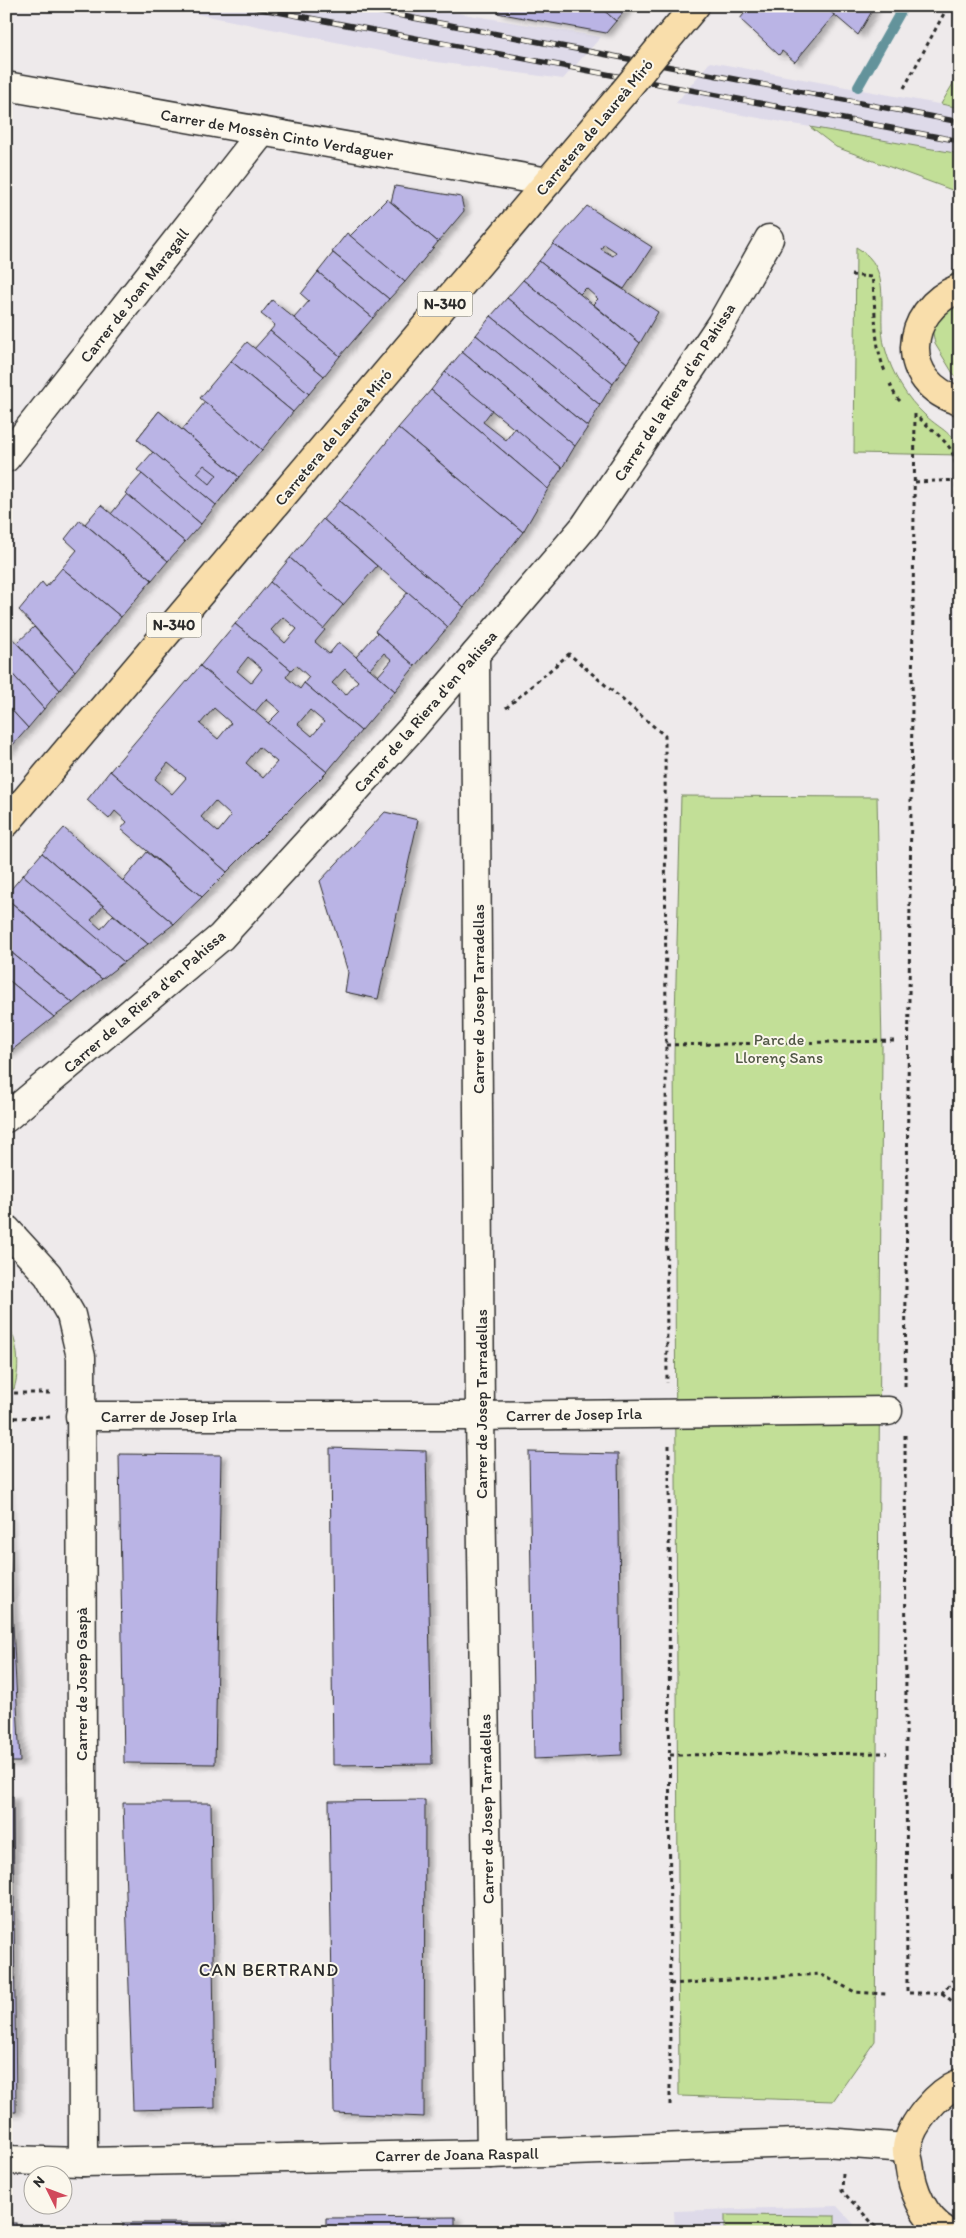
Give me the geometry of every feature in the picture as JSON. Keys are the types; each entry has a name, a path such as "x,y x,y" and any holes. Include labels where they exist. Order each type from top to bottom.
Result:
{"main road":[{"name":"Carretera de Laureà Miró","path":"6,823 695,6"},
{"path":"960,288 943,294 928,308 919,323 915,340 916,357 922,373 933,387 947,397 960,401"},
{"path":"944,2231 922,2207 911,2181 907,2148 926,2111 946,2090 959,2081"}],"street":[{"name":"Carrer de Mossèn Cinto Verdaguer","path":"6,86 548,182"},
{"name":"Carrer de Joan Maragall","path":"6,458 262,132"},
{"name":"Carrer de la Riera d'en Pahissa","path":"6,1118 221,937 414,726 476,655 585,526 721,324 769,238"},
{"name":"Carrer de Josep Tarradellas","path":"476,655 482,1392 480,1416 491,2154"},
{"name":"Carrer de Josep Gaspà","path":"6,1229 48,1275 70,1315 81,1356 83,2162"},
{"name":"Carrer de Josep Irla","path":"80,1405 480,1416 900,1410"},
{"name":"Carrer de Joana Raspall","path":"6,2160 83,2162 491,2154 825,2142 907,2148"}],"path":[{"path":"904,88 948,6"},
{"path":"851,275 872,277 874,327 880,360 896,397 902,403"},
{"path":"908,409 950,445 957,464 957,494 960,494"},
{"path":"915,414 900,1410 907,1993 942,1993 952,2001"},
{"path":"915,482 958,480"},
{"path":"504,710 569,654 665,736 670,2106"},
{"path":"666,1045 894,1041"},
{"path":"6,1393 80,1405"},
{"path":"6,1418 80,1405"},
{"path":"670,1755 887,1753"},
{"path":"670,1984 820,1974 855,1992 887,1994"},
{"path":"942,1993 952,1980 960,1981"},
{"path":"843,2165 842,2191 875,2226 877,2232"}],"shaded area":[{"path":"158,6 416,6 601,37 563,79 429,61"},
{"path":"710,62 960,108 960,154 676,103"},
{"path":"837,2206 861,2232 675,2232 674,2211"}],"green space":[{"path":"960,72 960,108 941,104"},
{"path":"810,127 960,154 960,193 836,147"},
{"path":"856,247 868,256 876,267 880,279 885,348 896,376 906,393 919,409 950,436 960,455 854,453"},
{"path":"960,268 960,378 954,375 935,344 932,328 935,303 947,278"},
{"name":"Parc de Llorenç Sans","path":"681,796 877,797 882,1047 875,2041 833,2101 679,2096 674,1054"},
{"path":"6,1320 16,1345 18,1362 14,1389 6,1390"},
{"path":"725,2215 835,2216 835,2232 725,2232"}],"building":[{"path":"503,6 599,6 616,21 606,33 497,13"},
{"path":"599,6 629,6 616,21"},
{"path":"750,6 824,6 834,15 795,62 782,51 779,55 740,19"},
{"path":"824,6 875,6 858,35"},
{"path":"395,186 461,197 464,211 438,242 391,202"},
{"path":"387,199 438,242 405,282 350,236"},
{"path":"587,206 652,247 624,289 553,244","holes":["604,244 616,252 613,256 601,249"]},
{"path":"347,233 405,282 389,299 332,252"},
{"path":"553,244 658,312 640,343 593,304 598,299 586,288 580,294 539,261"},
{"path":"333,253 389,299 373,318 318,272"},
{"path":"539,261 640,343 627,363 523,280"},
{"path":"318,272 373,318 340,356 294,318 309,301 301,294"},
{"path":"523,280 627,363 613,384 507,298"},
{"path":"507,298 613,384 600,405 491,316"},
{"path":"272,300 340,356 324,376 270,331 275,325 261,314"},
{"path":"491,316 600,405 588,427 476,335"},
{"path":"270,331 324,376 309,394 254,349"},
{"path":"476,335 588,427 575,446 462,352"},
{"path":"247,342 309,394 293,412 231,361"},
{"path":"462,352 575,446 562,468 445,372"},
{"path":"231,361 293,412 262,450 200,398"},
{"path":"445,372 492,410 483,422 506,440 515,428 562,468 548,489 431,390"},
{"path":"431,390 548,489 523,532 398,428"},
{"path":"205,402 262,450 239,477 182,430"},
{"path":"159,411 239,477 216,505 137,439","holes":["204,465 217,475 210,484 197,473"]},
{"path":"159,411 239,477 216,505 137,439"},
{"path":"398,428 523,532 464,607 339,501"},
{"path":"153,452 216,505 201,524 137,470"},
{"path":"204,465 217,475 210,484 197,473"},
{"path":"142,474 201,524 185,542 125,493"},
{"path":"127,494 185,542 168,561 111,514"},
{"path":"339,501 464,607 448,627 323,519"},
{"path":"101,505 168,561 152,580 85,524"},
{"path":"323,519 377,566 343,605 290,558"},
{"path":"80,520 152,580 121,617 62,568 77,550 65,539"},
{"path":"290,558 343,605 323,629 270,582"},
{"path":"62,568 121,617 75,671 19,610 42,582 46,587"},
{"path":"270,582 325,630 315,642 329,654 339,642 395,691 361,731 304,683 309,677 296,665 291,670 235,624","holes":["283,617 297,629 285,643 271,630","345,669 358,681 346,695 332,683"]},
{"path":"408,592 448,627 415,666 375,631"},
{"path":"235,624 291,670 286,677 300,689 304,683 361,731 327,772 268,723 280,711 266,699 255,712 200,666","holes":["248,657 262,669 251,683 237,671","310,710 324,722 312,736 298,724"]},
{"path":"34,627 75,671 60,690 17,643"},
{"path":"377,633 415,666 395,691 378,676 392,660 384,653 370,669 356,657"},
{"path":"10,636 60,690 44,709 6,667 6,640"},
{"path":"200,666 327,772 227,872 110,771","holes":["214,708 231,723 218,739 200,724","259,747 277,762 263,778 246,763","168,763 186,778 172,794 155,779","215,801 231,816 218,832 201,817"]},
{"path":"6,667 44,709 28,728 6,704"},
{"path":"6,704 28,728 12,746 6,740"},
{"path":"6,740 12,746 6,753"},
{"path":"110,771 227,872 202,897 121,829 127,822 115,811 109,819 87,800"},
{"path":"385,812 418,820 378,999 345,992 348,972 320,881"},
{"path":"64,828 174,924 148,944 42,853"},
{"path":"147,852 202,897 174,924 123,881"},
{"path":"42,853 103,906 91,920 101,929 113,915 148,944 124,962 23,875"},
{"path":"23,875 124,962 102,979 6,898 6,895"},
{"path":"6,898 102,979 73,1003 6,948"},
{"path":"6,948 73,1003 54,1017 6,978"},
{"path":"6,978 54,1017 7,1054 6,1054"},
{"path":"330,1448 426,1451 432,1764 333,1765"},
{"path":"529,1452 618,1454 622,1755 534,1759"},
{"path":"119,1454 221,1455 215,1764 124,1763"},
{"path":"6,1488 20,1762 6,1762"},
{"path":"13,1796 16,2112 6,2112 6,1797"},
{"path":"425,1800 424,2117 334,2113 329,1801"},
{"path":"123,1803 211,1803 215,2108 133,2110"},
{"path":"455,2217 455,2232 326,2232 326,2218"},
{"path":"6,2223 16,2223 16,2232 6,2232"},
{"path":"123,2223 228,2223 228,2232 123,2232"}],"waterway":[{"path":"858,87 904,6"}],"railway":[{"path":"246,6 960,141"},
{"path":"350,6 960,122"}],"district":[{"name":"CAN BERTRAND","path":"269,1970"}]}
